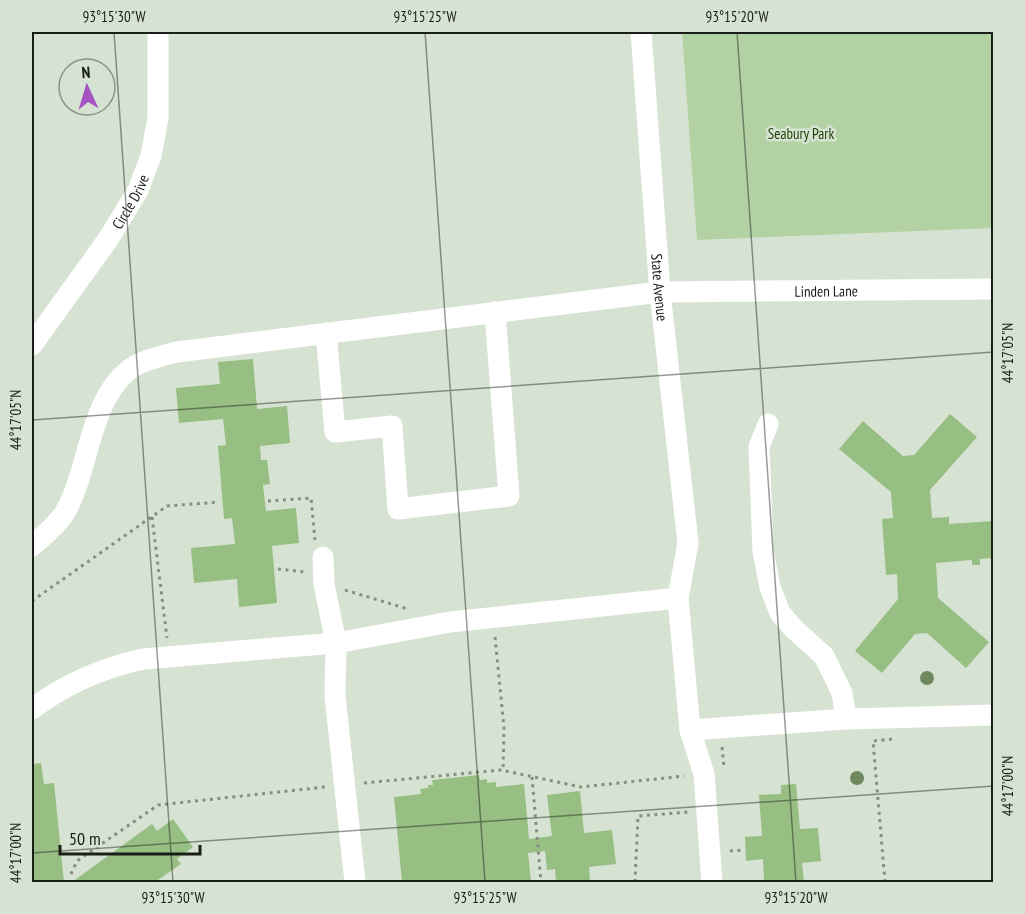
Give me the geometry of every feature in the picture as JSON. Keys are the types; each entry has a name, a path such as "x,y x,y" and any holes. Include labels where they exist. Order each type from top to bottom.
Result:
{"street":[{"name":"Circle Drive","path":"32,345 109,238 138,190 151,156 158,118 158,32"},
{"name":"State Avenue","path":"641,32 660,292 688,543 678,598 690,730 705,774 712,882"},
{"name":"Linden Lane","path":"32,546 53,528 64,512 104,404 116,383 131,369 177,352 660,292 993,290"},
{"path":"326,333 335,432 392,426 398,509 509,496 495,312"},
{"path":"768,424 759,447 763,551 770,587 780,613 824,656 842,693 846,719"},
{"path":"319,549 336,643 335,696 355,882"},
{"path":"32,710 93,673 113,666 169,656 336,643 450,622 678,598"},
{"path":"690,730 846,719 993,716"}],"path":[{"path":"268,501 311,498 319,549"},
{"path":"32,601 167,506 219,502"},
{"path":"152,517 169,656"},
{"path":"278,569 318,574 319,582 324,584 415,612"},
{"path":"493,618 504,728 504,770"},
{"path":"885,882 873,741 895,739"},
{"path":"71,874 77,861 158,805 344,784 504,770 581,787 705,774"},
{"path":"532,777 541,882"},
{"path":"635,882 638,816 707,811"}],"green space":[{"name":"Seabury Park","path":"682,32 993,32 993,228 697,240"}],"building":[{"path":"253,359 257,409 287,406 290,443 260,446 261,460 267,460 270,484 263,485 266,511 296,508 299,543 272,546 277,603 239,607 237,579 194,583 191,548 235,544 232,518 224,519 218,446 226,445 223,419 179,423 176,388 220,384 218,362"},
{"path":"950,414 977,437 930,490 932,518 949,517 949,524 993,521 994,558 980,559 980,565 972,565 972,560 936,563 938,598 989,642 966,668 927,633 915,634 882,673 855,651 898,599 897,574 886,575 882,519 893,518 891,492 839,449 863,421 903,456 914,455"},
{"path":"41,763 44,784 54,783 64,882 32,882 32,764"},
{"path":"479,775 480,780 487,779 487,783 496,782 496,787 524,784 529,839 552,836 547,795 580,791 584,833 612,830 616,864 589,867 590,882 556,882 555,869 547,870 545,851 528,853 531,882 402,882 394,797 421,794 420,789 433,785 432,780"},
{"path":"796,784 800,829 818,828 821,861 802,863 804,882 764,882 763,859 746,861 745,837 762,836 759,795 781,794 781,785"},
{"path":"173,819 193,847 177,859 181,864 155,882 72,882 152,824 157,831"}]}
